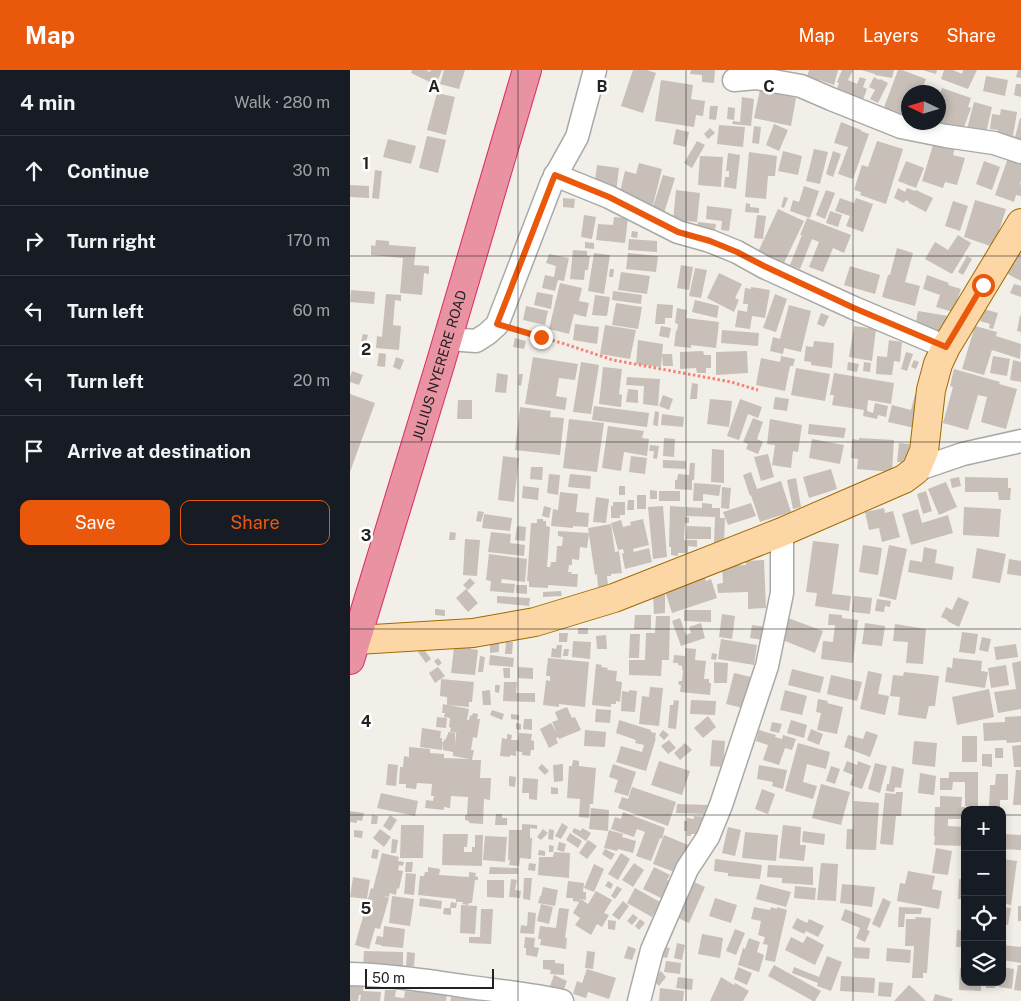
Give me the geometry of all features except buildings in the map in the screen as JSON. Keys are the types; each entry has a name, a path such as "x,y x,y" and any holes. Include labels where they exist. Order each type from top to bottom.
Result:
{"highway":[{"name":"JULIUS NYERERE ROAD","path":"353,650 448,339 526,70"}],"main road":[{"path":"353,650 536,622 614,598 782,532 904,479 916,470 924,451 931,390 938,364 946,347 1021,223"}],"street":[{"path":"448,339 476,341 488,334 497,324 548,191 576,137 595,70"},
{"path":"734,80 756,78 801,86 901,127 994,143 1021,152"},
{"path":"555,175 609,197 678,232 710,241 737,252 854,308 946,347"},
{"path":"916,470 963,454 1021,441"},
{"path":"639,1001 652,950 687,869 708,837 721,805 767,666 782,593 782,532"},
{"path":"350,974 381,975 436,982 562,1001"}],"path":[{"path":"497,324 613,360 731,382 758,390"}],"route":[{"path":"541,337 497,324 555,175 609,197 678,232 710,241 737,252 854,308 946,347 983,285"}]}
